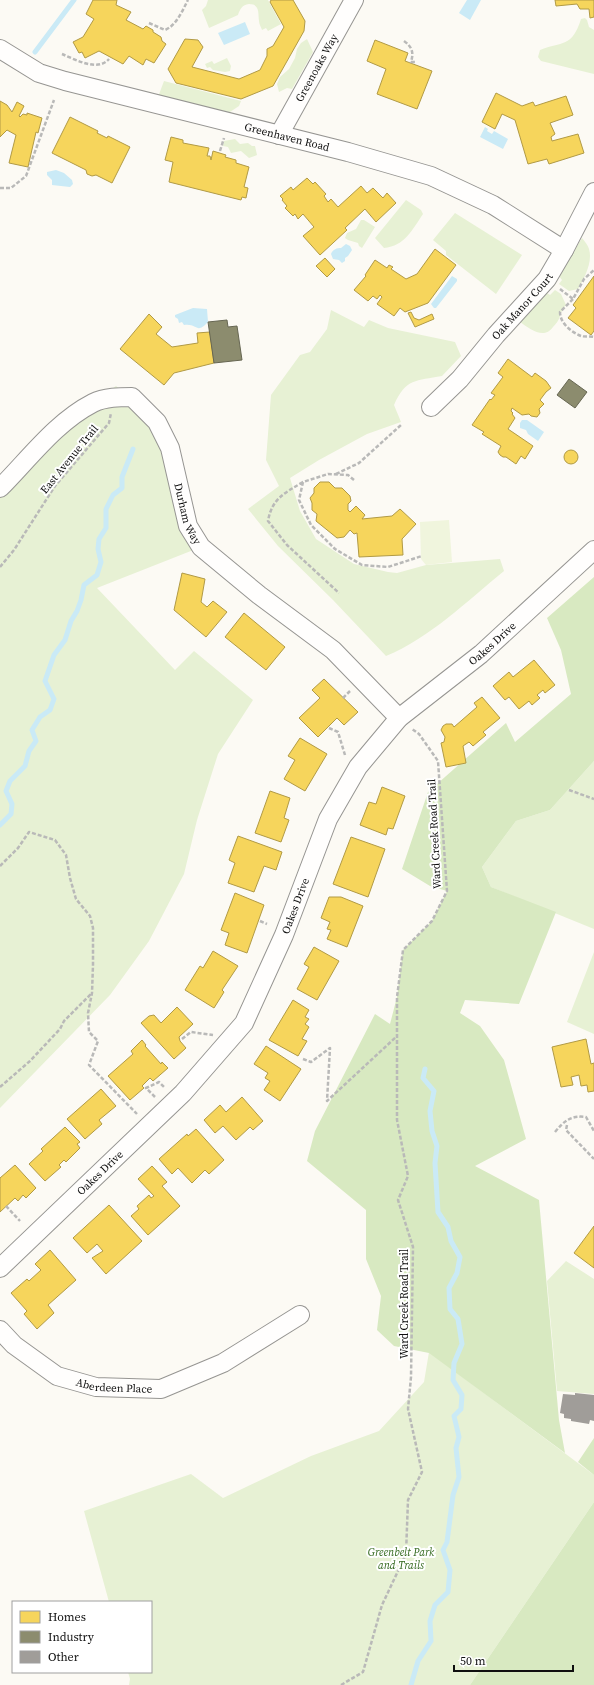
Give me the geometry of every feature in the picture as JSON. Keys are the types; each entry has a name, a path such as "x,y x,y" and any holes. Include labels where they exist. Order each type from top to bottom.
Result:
{"street":[{"name":"Greenoaks Way","path":"279,135 354,0"},
{"name":"Greenhaven Road","path":"0,49 39,73 65,81 279,135 431,176 493,205 564,250"},
{"name":"Oak Manor Court","path":"431,407 460,379 496,335 546,279 564,250 594,192"},
{"name":"Durham Way","path":"0,488 63,423 94,403 115,397 132,397 156,422 170,448 188,526 201,547 259,595 333,650 399,718"},
{"name":"Oakes Drive","path":"0,1268 182,1093 244,1023 284,936 328,819 358,767 399,718 482,654 594,550"},
{"name":"Aberdeen Place","path":"0,1330 14,1344 57,1376 96,1387 161,1389 223,1363 300,1315"}],"path":[{"path":"149,23 165,30 170,28 176,22 188,0"},
{"path":"404,41 412,48 413,55 411,62 415,62"},
{"path":"62,54 96,66 105,63 109,59"},
{"path":"0,188 11,188 18,184 26,176 54,100"},
{"path":"594,270 584,279 573,299 560,312 562,321 565,325 581,336 594,337"},
{"path":"569,296 573,299"},
{"name":"East Avenue Trail","path":"0,567 14,550 55,486 109,423 115,397"},
{"path":"336,474 359,463 402,424"},
{"path":"339,593 287,545 268,521 270,510 278,498 304,482 328,474 348,475 354,480"},
{"path":"304,482 300,500 311,525 335,549 362,565 388,567 422,556"},
{"name":"Ward Creek Road Trail","path":"341,1685 363,1672 382,1605 406,1554 408,1500 422,1472 408,1409 411,1377 413,1247 398,1200 408,1176 396,1120 397,997 403,950 432,921 447,891 438,761 419,734 399,718"},
{"path":"329,728 338,732 345,755"},
{"path":"569,790 594,799"},
{"path":"0,866 18,848 29,832 55,840 66,855 76,899 90,916 93,928 92,993 88,1012 88,1032 98,1041 89,1065 137,1114"},
{"path":"260,921 267,924"},
{"path":"0,1087 30,1061 92,993"},
{"path":"182,1039 191,1032 216,1035"},
{"path":"303,1058 311,1062 330,1048 327,1101 396,1037"},
{"path":"155,1097 146,1088 159,1082 165,1088"},
{"path":"555,1132 566,1120 574,1116 586,1117 594,1131"},
{"path":"567,1125 566,1130 594,1159"},
{"path":"6,1206 20,1221"}],"green space":[{"path":"208,0 268,0 281,24 268,31 266,28 262,30 259,23 257,7 253,4 249,4 242,8 238,15 209,28 202,10 206,6"},
{"path":"585,18 589,27 594,30 594,74 541,61 538,57 540,50 560,44 570,39 578,28 581,19"},
{"path":"307,39 313,52 292,89 287,88 279,92 277,84 280,77 289,69 295,58 297,49 301,43"},
{"path":"227,58 231,66 230,71 225,72 213,70 210,67 207,68 205,64 212,61 214,64"},
{"path":"164,81 241,101 239,106 227,114 158,97"},
{"path":"235,139 240,144 248,143 255,146 257,155 249,158 241,151 231,153 228,147 223,146 224,141"},
{"path":"406,200 421,210 423,214 403,241 391,247 384,248 375,238"},
{"path":"455,213 522,255 496,294 446,255 446,251 433,240"},
{"path":"361,220 364,220 375,227 362,248 358,243 345,238 347,233 356,229"},
{"path":"582,238 589,249 589,265 578,289 569,291 559,284 562,280 559,276"},
{"path":"555,290 561,294 566,305 559,319 549,331 545,333 537,332 520,322 547,293 550,295"},
{"path":"331,310 364,327 369,320 388,328 455,342 461,356 442,376 413,382 403,390 398,396 394,405 401,422 367,434 319,460 290,478 300,511 316,539 354,564 388,572 397,573 426,565 500,559 504,571 433,629 386,656 333,600 278,546 248,509 279,486 266,460 271,395 300,355 310,352 327,329"},
{"path":"116,386 142,407 157,422 201,547 97,588 175,670 194,651 253,700 218,754 197,820 184,874 149,941 110,995 0,1108 0,488 63,423"},
{"path":"449,520 452,562 426,565 421,559 420,522"},
{"path":"594,577 594,761 550,810 516,821 482,867 491,887 556,912 519,1004 465,1000 460,1013 480,1026 504,1060 526,1139 475,1166 539,1200 559,1420 565,1453 429,1353 394,1346 377,1330 381,1296 366,1259 366,1210 307,1161 315,1131 375,1014 390,1024 397,997 403,950 432,921 447,891 430,886 402,869 428,792 506,723 515,742 571,694 561,650 547,618"},
{"path":"594,761 594,929 491,887 482,867 516,821 550,810"},
{"path":"594,952 594,1034 567,1022"},
{"path":"566,1261 594,1279 594,1394 557,1391 547,1281"},
{"name":"Greenbelt Park and Trails","path":"429,1352 594,1475 594,1502 470,1685 129,1685 130,1679 128,1673 152,1673 152,1601 109,1601 84,1511 191,1474 223,1498 311,1456 379,1431 424,1382"},
{"path":"594,1438 594,1475 578,1462"},
{"path":"594,1502 594,1685 470,1685"}],"water":[{"path":"467,0 481,0 470,20 459,13"},
{"path":"245,22 250,34 224,45 218,33"},
{"path":"485,127 488,129 487,131 492,134 494,131 508,139 503,149 480,137"},
{"path":"56,170 64,173 72,180 73,184 70,187 52,185 52,180 47,175 47,172"},
{"path":"346,244 350,246 352,250 345,258 345,261 342,263 339,260 333,259 331,254 333,251"},
{"path":"452,276 457,279 457,281 436,308 434,308 431,304"},
{"path":"193,308 207,309 208,322 201,328 184,325 182,322 179,323 178,319 175,317 175,315"},
{"path":"522,420 527,420 544,432 538,441 528,434 526,430 520,428 520,423"}],"building: Homes":[{"path":"93,0 117,0 116,5 131,12 126,20 143,29 146,26 161,37 162,41 166,44 154,63 146,59 143,65 129,56 123,64 99,51 85,58 82,52 79,53 73,42 83,37 94,19 86,14"},
{"path":"271,0 293,0 305,21 304,31 273,86 241,99 176,83 168,69 185,39 198,40 203,47 192,67 239,79 260,70 267,56 267,49 273,46 284,27 270,2"},
{"path":"555,0 594,0 594,17 590,18 589,9 580,9 577,4 556,6"},
{"path":"375,40 408,53 405,61 432,71 417,109 377,94 386,69 367,61"},
{"path":"496,93 522,106 533,102 535,106 566,96 573,115 550,123 555,134 551,137 552,141 578,134 584,153 549,164 547,159 528,164 515,120 502,114 495,129 482,122"},
{"path":"0,101 7,105 12,112 17,102 24,106 19,116 20,117 23,114 27,115 27,113 42,118 38,133 36,132 28,167 9,163 16,135 7,130 0,137"},
{"path":"70,117 98,131 97,133 107,138 108,136 130,147 112,183 96,175 92,176 87,174 86,170 52,153"},
{"path":"171,137 183,140 183,143 209,148 207,156 210,156 211,160 213,151 226,155 225,157 236,160 236,163 249,167 244,187 248,188 246,198 242,197 241,200 169,182 173,162 165,160"},
{"path":"307,178 313,184 315,182 326,194 324,196 328,202 331,199 338,207 361,186 367,193 373,188 383,198 387,193 396,203 376,222 365,209 345,228 347,230 320,255 303,236 314,227 303,214 298,219 295,214 293,216 285,208 287,206 280,196 291,187 293,190"},
{"path":"435,249 456,265 428,303 405,312 400,308 394,316 377,304 382,297 380,295 377,299 373,296 368,301 354,290 366,276 365,275 375,260 387,268 389,265 393,267 391,269 406,279 417,274"},
{"path":"325,258 335,269 327,277 316,266"},
{"path":"594,276 594,331 591,335 568,318 576,308 573,305"},
{"path":"411,312 414,318 419,320 432,314 434,319 415,327 408,313"},
{"path":"149,314 162,327 156,334 172,347 198,343 197,333 210,332 214,363 174,373 164,385 120,349"},
{"path":"508,359 532,377 535,373 546,381 551,388 540,400 544,404 539,409 540,413 537,417 529,414 522,415 512,408 511,411 515,418 508,429 533,446 525,459 521,456 516,464 500,455 498,452 501,446 482,434 484,432 472,425 490,399 491,400 495,395 491,393 503,377 498,373"},
{"path":"571,450 576,452 578,457 576,462 571,464 566,462 564,457 566,452"},
{"path":"320,482 329,482 335,488 342,488 350,496 351,501 348,504 348,510 350,512 356,506 365,515 362,519 392,516 400,509 416,524 402,539 403,555 359,557 357,533 354,534 350,530 344,537 337,538 316,521 317,514 312,510 310,498 314,493 314,488"},
{"path":"182,573 205,579 201,602 207,607 213,601 227,612 206,637 174,610"},
{"path":"244,613 285,647 266,670 225,637"},
{"path":"534,660 555,685 545,693 543,690 537,695 540,698 532,705 529,701 519,709 509,697 505,700 493,686 509,672 513,677"},
{"path":"324,679 358,712 344,725 337,718 318,737 299,718 320,698 312,690"},
{"path":"482,697 500,718 483,732 486,735 473,746 469,742 463,746 466,763 446,767 441,743 444,742 445,737 441,730 443,726 446,724 452,724 454,727 477,707 474,703"},
{"path":"300,738 327,754 305,791 284,779 295,760 288,756"},
{"path":"382,787 405,796 393,829 388,828 386,835 360,825 369,802 376,804"},
{"path":"270,791 290,798 284,818 289,820 281,842 255,833"},
{"path":"238,836 282,852 276,870 264,866 254,892 228,883 235,863 229,860"},
{"path":"351,837 385,849 368,897 333,884"},
{"path":"235,893 264,905 247,953 225,945 229,933 221,930"},
{"path":"329,897 341,897 363,906 347,947 327,939 331,930 327,929 330,922 321,918"},
{"path":"314,947 339,961 317,1000 297,989 309,967 304,964"},
{"path":"213,951 238,966 222,990 224,992 214,1008 185,990 200,966 203,968"},
{"path":"293,1000 309,1010 305,1017 309,1019 305,1024 309,1027 302,1039 307,1041 298,1056 269,1040"},
{"path":"177,1007 193,1024 179,1037 180,1041 186,1048 174,1059 141,1023 149,1016 154,1015 161,1023"},
{"path":"586,1039 591,1064 594,1063 594,1091 588,1092 587,1085 581,1086 579,1075 571,1077 573,1085 561,1087 552,1047"},
{"path":"142,1040 146,1045 145,1046 161,1064 162,1062 168,1068 153,1081 150,1078 142,1086 144,1088 130,1100 108,1076 133,1054 131,1051"},
{"path":"266,1046 301,1069 280,1101 264,1090 270,1081 265,1078 268,1073 254,1064"},
{"path":"101,1089 116,1106 99,1120 102,1124 85,1139 67,1119"},
{"path":"242,1097 263,1121 253,1130 250,1127 236,1140 223,1126 215,1133 204,1120 220,1105 226,1112"},
{"path":"65,1127 80,1142 77,1144 80,1148 66,1162 64,1160 59,1165 61,1167 45,1181 29,1164 43,1151 41,1149"},
{"path":"196,1129 224,1160 209,1174 205,1170 192,1183 178,1168 172,1174 159,1159 187,1134 188,1136"},
{"path":"15,1165 36,1188 26,1198 23,1195 18,1201 15,1198 0,1212 0,1178"},
{"path":"152,1166 167,1182 162,1186 180,1206 148,1235 131,1216 139,1209 137,1206 149,1195 151,1198 154,1196 138,1179"},
{"path":"109,1205 142,1241 106,1274 92,1258 103,1251 97,1244 87,1253 73,1238"},
{"path":"594,1226 594,1268 574,1253"},
{"path":"50,1250 76,1280 48,1305 54,1313 37,1329 24,1314 27,1311 11,1293 27,1279 29,1281 41,1270 35,1264"}],"building: Industry":[{"path":"227,320 228,327 237,326 242,360 214,363 208,322"},
{"path":"569,379 587,392 575,408 557,395"}],"building: Other":[{"path":"575,1393 594,1395 594,1421 590,1420 589,1424 571,1421 571,1419 564,1418 564,1414 560,1413 563,1394 575,1395"}],"waterway":[{"path":"35,52 74,0"},
{"path":"0,825 11,814 12,804 6,791 10,781 25,766 29,751 36,741 32,730 40,717 50,710 54,699 45,681 54,655 65,640 71,621 77,611 84,585 97,575 101,562 98,549 99,539 106,528 106,509 113,495 122,488 122,477 133,449"},
{"path":"411,1685 418,1661 431,1641 430,1621 435,1605 448,1592 450,1570 443,1550 447,1542 453,1495 459,1477 456,1448 459,1437 454,1416 461,1409 462,1395 453,1380 454,1363 462,1344 458,1319 450,1309 449,1288 457,1273 460,1257 451,1241 448,1227 438,1212 435,1163 437,1146 432,1131 430,1111 434,1091 423,1078 425,1069"}]}
